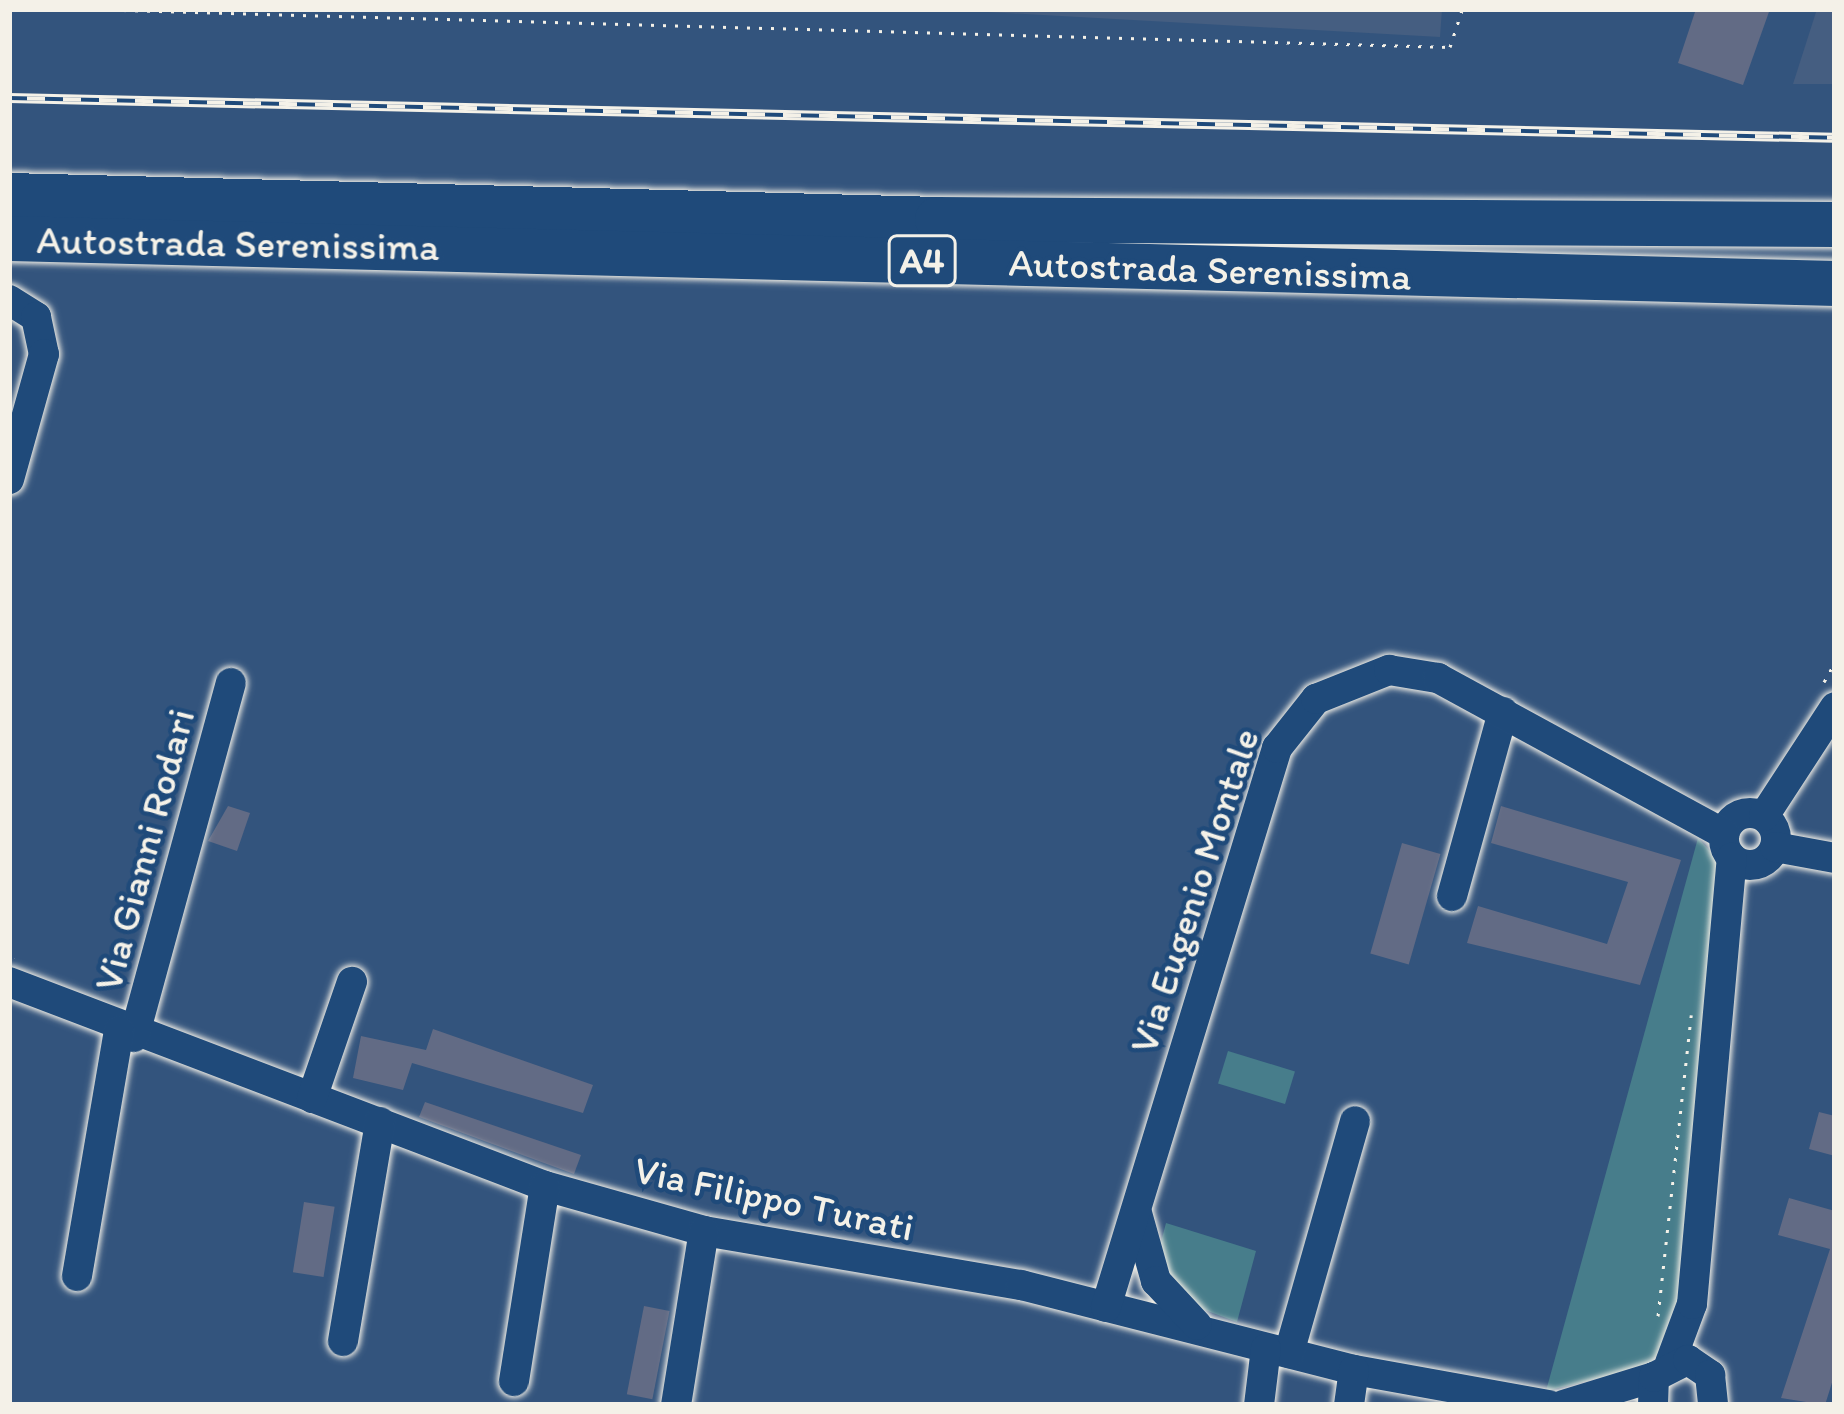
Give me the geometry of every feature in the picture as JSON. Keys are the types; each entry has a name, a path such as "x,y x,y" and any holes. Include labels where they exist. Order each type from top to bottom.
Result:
{"highway":[{"name":"Autostrada Serenissima","path":"9,195 937,219 1835,224"},
{"name":"Autostrada Serenissima","path":"9,238 1835,284"}],"street":[{"path":"9,301 36,317 44,354 9,479"},
{"name":"Via Eugenio Montale","path":"1106,1307 1290,725 1333,688 1389,670 1438,678 1728,846"},
{"name":"Via Gianni Rodari","path":"77,1276 126,1034 231,683"},
{"path":"1764,816 1835,707"},
{"path":"1452,896 1503,712"},
{"path":"1659,1382 1692,1304 1728,846 1739,814 1764,816"},
{"path":"1764,816 1775,848"},
{"path":"1728,846 1756,865 1775,848"},
{"path":"1775,848 1835,858"},
{"name":"Via Filippo Turati","path":"9,982 126,1034 380,1122 545,1186 704,1232 1106,1307 1454,1397 1549,1405"},
{"path":"312,1098 352,982"},
{"path":"1258,1405 1354,1120"},
{"path":"344,1340 380,1122"},
{"path":"514,1381 545,1186"},
{"path":"1136,1207 1156,1280 1204,1331"},
{"path":"676,1405 704,1232"},
{"path":"1692,1304 1716,1393"},
{"path":"1563,1405 1659,1382 1688,1360 1716,1393"},
{"path":"1349,1405 1354,1370"}],"path":[{"path":"87,9 1450,47 1462,9"},
{"path":"1657,1331 1691,1010"}],"shaded area":[{"path":"934,9 1442,9 1440,37"},
{"path":"1817,9 1835,9 1835,84 1793,84"}],"green space":[{"path":"1698,838 1720,862 1679,1319 1650,1366 1546,1391"},
{"path":"1228,1051 1295,1071 1285,1104 1218,1084"},
{"path":"1166,1223 1256,1251 1237,1322 1186,1303 1157,1257"}],"building":[{"path":"1696,9 1770,9 1743,85 1678,63"},
{"path":"228,806 250,813 237,851 208,841"},
{"path":"1501,806 1681,860 1640,985 1467,943 1478,906 1607,944 1628,882 1491,843"},
{"path":"1402,843 1440,854 1409,965 1370,954"},
{"path":"433,1029 593,1085 583,1113 412,1063 403,1090 353,1078 361,1036 426,1050"},
{"path":"425,1102 581,1155 574,1174 419,1117"},
{"path":"1819,1112 1835,1116 1835,1156 1809,1149"},
{"path":"1789,1198 1835,1211 1835,1373 1825,1405 1781,1398 1830,1249 1778,1235"},
{"path":"304,1202 335,1207 324,1277 293,1272"},
{"path":"644,1306 670,1311 652,1399 627,1394"}],"railway":[{"path":"9,98 1835,138"}]}
